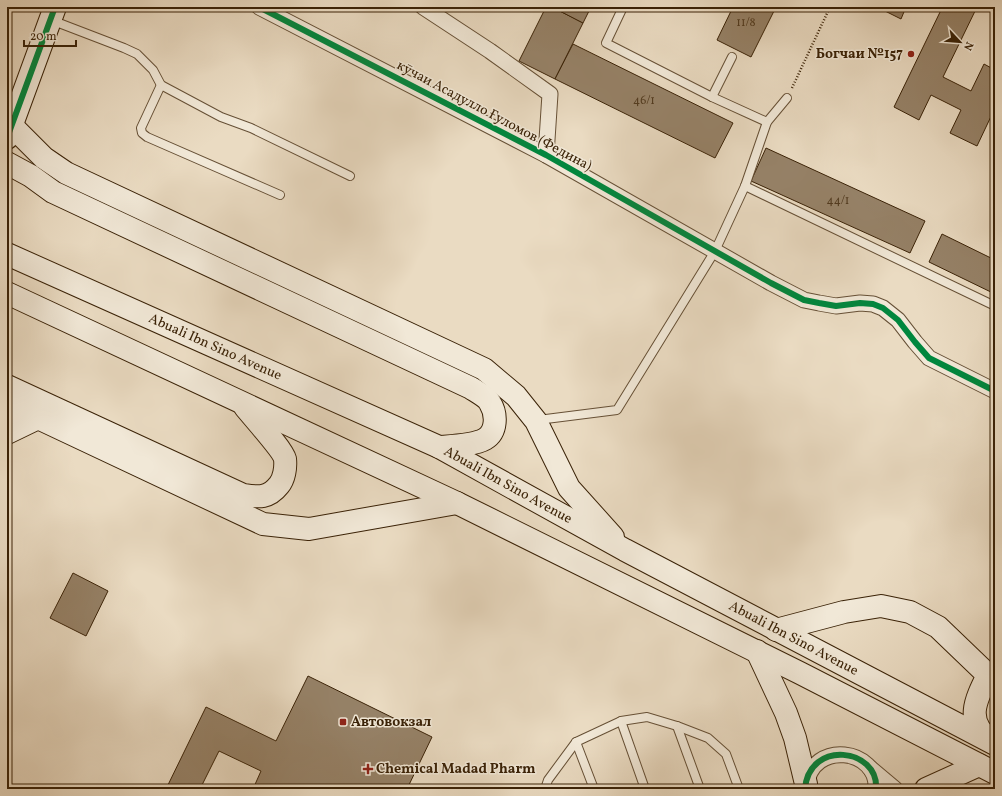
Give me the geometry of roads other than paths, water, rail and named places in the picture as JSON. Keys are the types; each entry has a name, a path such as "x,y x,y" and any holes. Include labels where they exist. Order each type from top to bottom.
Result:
{"main road":[{"path":"53,13 9,132 66,173 484,369 516,396 536,421 569,488 625,550"},
{"path":"7,163 31,176 53,192 471,388 490,402 496,416 494,429 485,439 468,444 439,447"},
{"name":"Abuali Ibn Sino Avenue","path":"7,254 439,447 625,550 995,744"},
{"name":"Abuali Ibn Sino Avenue","path":"7,293 457,503 757,652 987,769"},
{"path":"7,386 243,495 262,497 275,491 284,479 285,458 240,402"},
{"path":"7,406 38,418 263,524 309,529 457,503"},
{"path":"7,433 38,418"},
{"path":"776,630 844,612 881,606 910,612 938,627 991,678 978,695 974,710 978,728 983,735 995,744"},
{"path":"757,652 786,713 795,738 806,786"},
{"path":"926,789 987,769"},
{"path":"944,789 954,778 987,769"}],"street":[{"name":"кӯчаи Асадулло Ғуломов (Федина)","path":"259,7 546,155 771,283 804,300 836,306 860,303 873,304 883,308 898,320 929,358 995,391"},
{"path":"423,7 490,51 550,94 546,155"},
{"path":"806,786 809,773 816,764 825,758 836,754 847,754 857,758 895,789"},
{"path":"866,765 873,774 876,789"}],"lane":[{"path":"623,7 606,43 712,97 767,122"},
{"path":"53,13 137,54 153,70 161,85 221,117 251,128 350,176"},
{"path":"712,97 732,57"},
{"path":"161,85 141,128 142,133 280,195"},
{"path":"536,421 617,410 715,251 745,186 767,122 787,98"},
{"path":"745,186 995,306"},
{"path":"545,789 548,780 576,742 621,721 647,718 677,726 708,738 726,754 740,789"},
{"path":"621,721 645,789"},
{"path":"677,726 700,789"},
{"path":"576,742 594,789"}],"place":[{"name":"Богчаи №157","path":"911,54"},
{"name":"Автовокзал","path":"343,722"},
{"name":"Chemical Madad Pharm","path":"368,769"}]}
